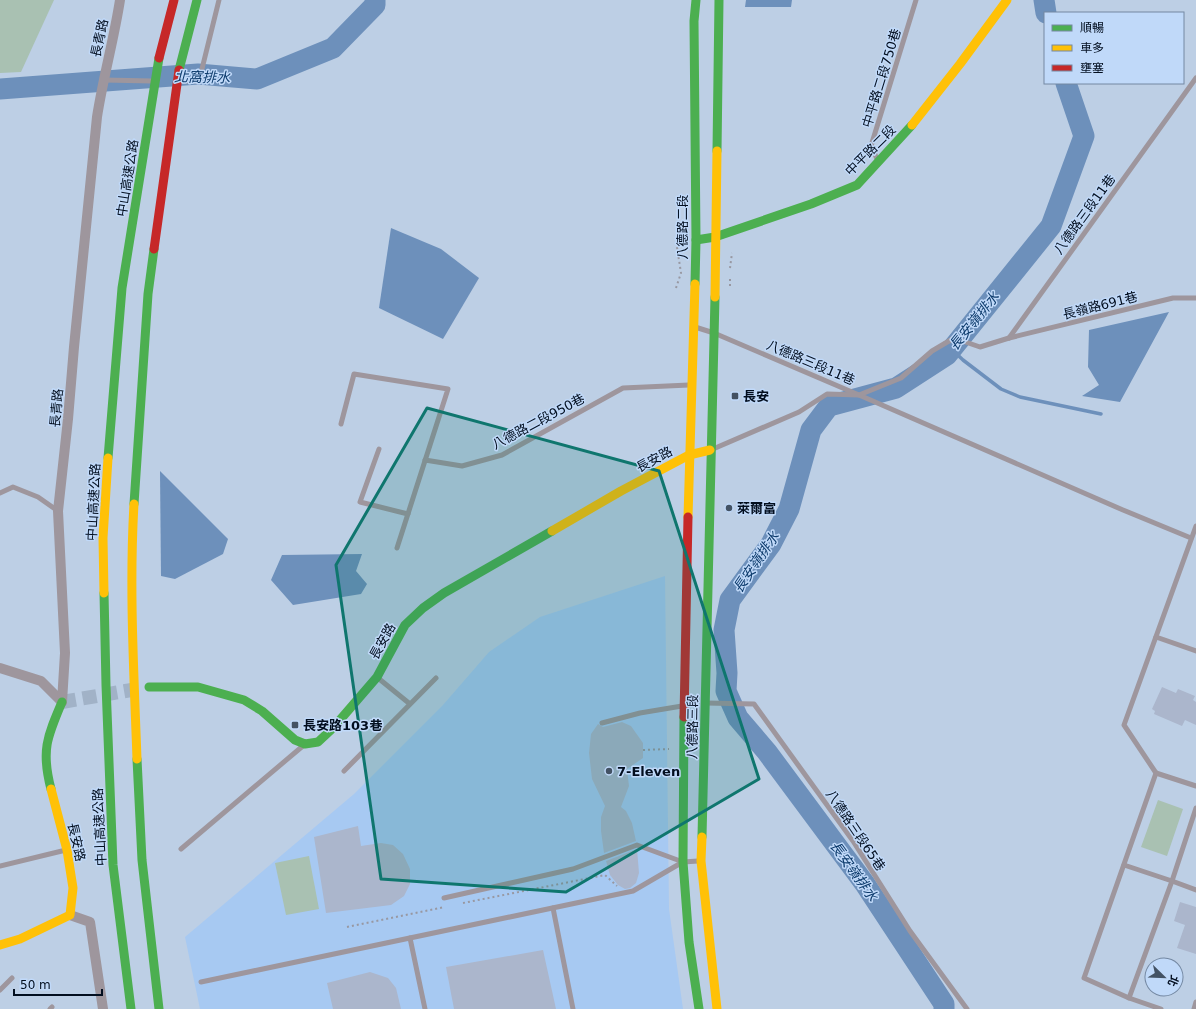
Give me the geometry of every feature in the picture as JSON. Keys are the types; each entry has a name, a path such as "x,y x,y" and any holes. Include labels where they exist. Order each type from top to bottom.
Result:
{"main road":[{"name":"中山高速公路","path":"131,1009 113,865 106,684 103,538 109,432 122,288 158,63 174,0"},
{"path":"159,1009 142,860 134,683 132,541 148,294 180,64 197,0"},
{"name":"八德路二段","path":"689,455 696,240 694,21 696,0"},
{"path":"710,450 714,333 719,0"},
{"name":"中平路二段","path":"696,240 715,237 811,204 857,185 910,128 1007,0"},
{"name":"長安路","path":"305,744 318,742 333,728 377,677 405,625 423,608 444,593 621,491 689,455 710,450"},
{"name":"八德路三段","path":"710,450 701,861 716,1006"},
{"name":"八德路三段","path":"689,455 684,706 683,862 689,942 699,1007"},
{"path":"149,687 198,687 244,700 262,711 295,740 305,744"},
{"name":"長安路","path":"62,702 49,732 45,753 47,775 67,850 73,888 70,915"},
{"path":"0,946 20,939 70,915"}],"street":[{"name":"長青路","path":"62,702 65,653 58,511 97,117 103,80 112,45 120,0"},
{"path":"0,668 41,681 62,702"},
{"path":"70,915 90,922 103,1009"}],"lane":[{"path":"169,81 199,81 219,0"},
{"name":"中平路二段750巷","path":"878,161 871,146 916,0"},
{"name":"八德路三段11巷","path":"694,327 714,333 859,395 901,378 932,351 954,338 980,347 1009,338 1196,78"},
{"path":"103,80 162,81"},
{"name":"長嶺路691巷","path":"1009,338 1172,298 1196,298"},
{"path":"341,424 354,374 448,389 397,548"},
{"name":"八德路二段950巷","path":"425,460 462,466 502,455 623,388 692,385"},
{"path":"710,450 799,412 827,394 859,395 1191,538"},
{"path":"379,449 360,502 408,514"},
{"path":"0,493 13,487 38,497 58,511"},
{"path":"1196,526 1124,725 1156,773 1196,786"},
{"path":"1156,637 1196,651"},
{"path":"377,677 410,704"},
{"path":"344,772 436,678"},
{"name":"八德路三段65巷","path":"705,703 754,704 853,841 910,931 967,1009"},
{"path":"602,723 640,713 684,706"},
{"path":"181,849 305,744"},
{"path":"1156,773 1084,978 1130,998 1161,1009"},
{"path":"1130,998 1172,881 1196,808"},
{"path":"444,898 573,869 637,845 683,862 701,861"},
{"path":"0,866 67,850"},
{"path":"200,982 633,891 683,862"},
{"path":"1124,865 1196,890"},
{"path":"552,908 573,1009"},
{"path":"410,938 425,1009"},
{"path":"0,990 12,978"},
{"path":"1194,1009 1196,1002"}],"path":[{"path":"676,288 681,273 677,246"},
{"path":"730,286 729,273 732,253"},
{"path":"643,750 684,748"},
{"path":"456,905 605,875 619,888 633,891"},
{"path":"347,927 449,906"}],"highlighted area":[{"path":"427,408 659,471 759,779 566,892 381,879 336,565"}],"shaded area":[{"path":"746,0 792,0 791,7 745,7"},
{"path":"391,228 441,249 479,278 443,339 379,308"},
{"path":"1169,312 1120,402 1082,396 1099,385 1088,367 1089,330"},
{"path":"160,471 228,539 223,554 175,579 161,576"},
{"path":"362,554 356,571 367,584 361,594 293,605 271,580 282,555"},
{"path":"665,576 669,909 683,1009 200,1009 185,937 354,794 443,705 489,652 540,617"}],"green space":[{"path":"0,0 54,0 21,72 0,73"},
{"path":"1158,800 1183,809 1167,856 1141,847"},
{"path":"309,856 319,909 286,915 275,863"}],"building":[{"path":"1162,687 1176,693 1178,689 1195,696 1193,700 1196,702 1196,725 1185,720 1182,726 1154,714 1155,711 1152,709"},
{"name":"7-Eleven","path":"622,722 631,726 643,743 643,758 627,769 629,786 621,807 626,811 632,823 636,841 604,853 601,817 605,806 592,779 589,753 591,734 598,724 603,727"},
{"path":"358,826 361,846 381,843 393,845 403,854 410,869 410,884 404,896 391,905 326,913 314,837"},
{"path":"637,849 639,873 636,883 630,888 625,889 618,885 610,875 606,861"},
{"path":"1180,902 1196,907 1196,954 1177,948 1185,925 1174,921"},
{"path":"543,950 556,1009 454,1009 446,967"},
{"path":"370,972 388,978 396,988 401,1009 333,1009 327,983"}],"waterway":[{"name":"北窩排水","path":"0,89 198,74 257,79 333,48 375,5 375,0"},
{"name":"長安嶺排水","path":"1044,0 1046,12"},
{"name":"長安嶺排水","path":"944,1009 944,1004 865,884 767,752 738,718 726,691 727,673 724,630 730,600 771,544 789,509 811,430 829,406 896,388 947,355 1051,226 1084,136 1066,84"},
{"path":"945,343 963,360 1001,389 1020,397 1101,414"}],"tunnel":[{"path":"62,702 143,688"}],"traffic: fast":[{"path":"179,70 197,0"},
{"path":"695,284 694,21 696,0"},
{"path":"717,151 719,0"},
{"path":"108,458 122,288 159,58"},
{"path":"696,240 715,237 811,204 857,185 912,125"},
{"path":"134,504 148,294 154,249"},
{"path":"702,837 715,297"},
{"path":"149,687 198,687 244,700 262,711 295,740 305,744 318,742 333,728 377,677 405,625 423,608 444,593 552,531"},
{"path":"104,593 113,865 131,1009"},
{"path":"51,789 46,764 47,744 62,702"},
{"path":"684,717 683,862 689,942 699,1009"},
{"path":"137,759 142,860 159,1009"}],"traffic: slow":[{"path":"912,125 960,64 1007,0"},
{"path":"715,297 717,151"},
{"path":"688,517 695,284"},
{"path":"552,531 621,491 689,455 710,450"},
{"path":"104,593 103,538 108,458"},
{"path":"134,504 132,599 137,759"},
{"path":"0,945 20,939 70,915 73,888 67,850 51,789"},
{"path":"702,837 701,861 717,1009"}],"traffic: jam":[{"path":"159,58 174,0"},
{"path":"154,249 179,70"},
{"path":"684,717 688,517"}],"place":[{"name":"長安","path":"735,396"},
{"name":"萊爾富","path":"729,508"},
{"name":"長安路103巷","path":"295,725"},
{"name":"7-Eleven","path":"609,771"}]}
